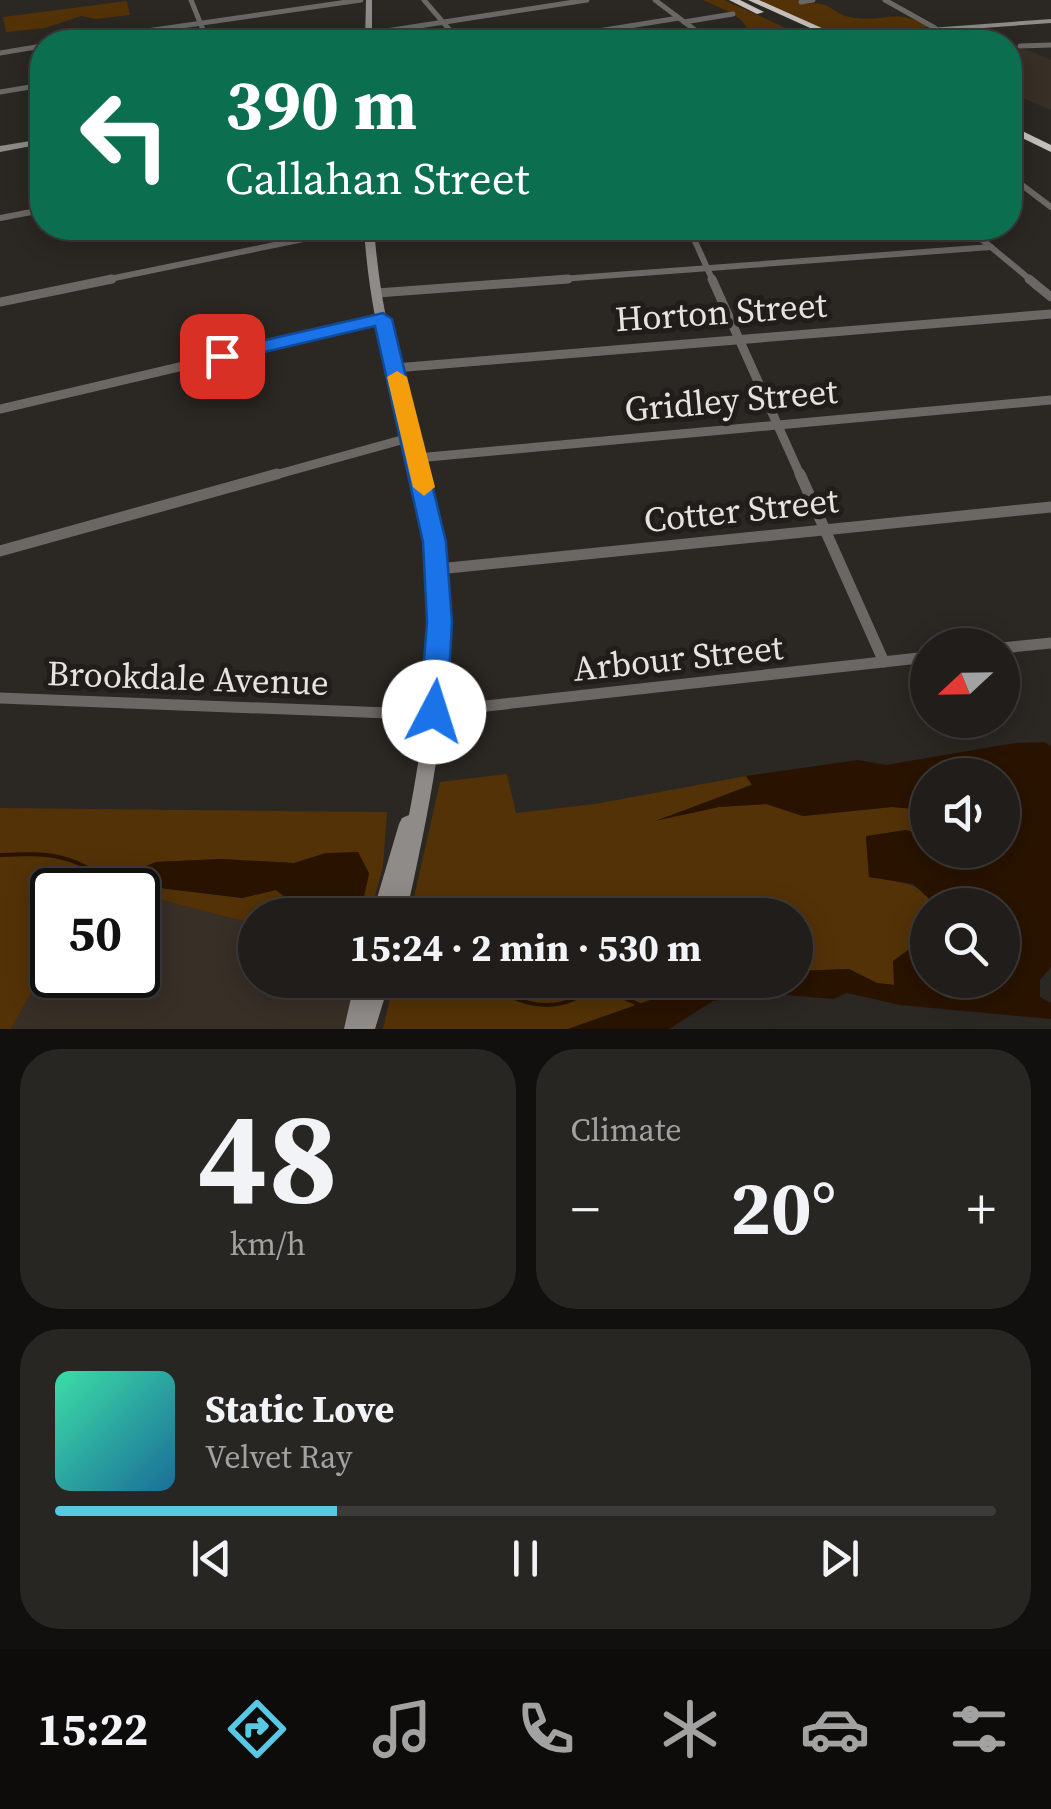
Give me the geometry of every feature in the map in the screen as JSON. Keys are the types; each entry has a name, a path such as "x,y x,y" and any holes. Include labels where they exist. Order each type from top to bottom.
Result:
{"highway":[{"path":"731,0 817,30"},
{"path":"751,4 804,30"},
{"path":"1022,123 1051,137"},
{"path":"1022,134 1051,150"}],"main road":[{"path":"369,0 369,30"},
{"path":"914,30 1051,22"},
{"path":"0,148 30,144"},
{"path":"370,240 377,293 417,458 438,569 440,636 434,712 400,898"},
{"path":"387,898 419,795"},
{"path":"354,1029 361,998"},
{"path":"365,1029 374,998"}],"street":[{"path":"191,0 203,30"},
{"path":"157,30 361,0"},
{"path":"424,0 449,30"},
{"path":"406,30 587,0"},
{"path":"655,0 695,30"},
{"path":"801,2 814,0"},
{"path":"885,0 936,28"},
{"path":"612,30 733,14"},
{"path":"1022,46 1051,45"},
{"path":"0,52 30,48"},
{"path":"0,92 30,87"},
{"path":"1022,185 1051,207"},
{"path":"0,218 30,212"},
{"path":"0,302 301,240"},
{"path":"695,240 884,662"},
{"path":"983,240 1051,297"},
{"path":"377,293 991,247"},
{"name":"Horton Street","path":"395,368 1051,314"},
{"path":"0,409 383,319"},
{"name":"Gridley Street","path":"417,458 1051,400"},
{"path":"0,551 412,437"},
{"name":"Cotter Street","path":"438,569 1051,507"},
{"path":"1020,646 1051,643"},
{"name":"Arbour Street","path":"434,712 910,659"},
{"name":"Brookdale Avenue","path":"0,698 434,712"}],"shaded area":[{"path":"703,0 724,0 790,30 748,30 726,10"},
{"path":"757,0 797,0 825,5 850,17 898,16 929,27 894,30 826,30"},
{"path":"127,1 130,15 95,19 81,16 45,28 6,32 3,17"},
{"path":"1022,48 1051,60 1051,110 1022,97"},
{"path":"1044,742 1051,746 1051,967 1040,980 1040,997 1051,1003 1051,1019 900,1005 847,993 833,999 813,997 813,970 849,969 877,983 894,985 893,961 908,950 910,998 1020,998 1020,888 917,888 869,877 866,836 910,831 910,868 1020,868 1020,758 927,758"},
{"path":"858,760 886,765 910,761 910,809 803,816 766,804 719,807 655,821 752,785 746,776"},
{"path":"507,774 516,813 595,804 746,776 753,784 665,818 719,807 766,804 803,816 910,809 910,831 866,837 869,877 917,888 910,888 910,950 895,985 877,983 849,969 813,970 813,898 414,898 440,782"},
{"path":"0,808 387,812 383,866 375,898 364,898 369,874 326,853 294,863 221,859 156,862 142,868 30,868 30,995 11,1029 0,1029"},
{"path":"358,852 369,873 364,898 286,898 276,890 242,898 160,888 160,868 142,868 156,862 221,859 294,863 326,853"},
{"path":"160,887 241,898 238,920 160,900"},
{"path":"276,890 286,898 241,898"},
{"path":"160,900 238,920 238,998 354,998 354,1018 360,1029 11,1029 30,995 30,998 160,998"},
{"path":"390,998 656,998 568,1029 383,1029"},
{"path":"656,998 732,998 713,1001 669,1029 568,1029"}],"waterway":[{"path":"0,855 58,857 88,868"},
{"path":"514,998 549,1005 576,998"},
{"path":"624,998 640,1005"}],"slow traffic":[{"path":"397,377 424,487"}],"route":[{"path":"222,356 383,319 435,542 440,622 434,712"}]}
